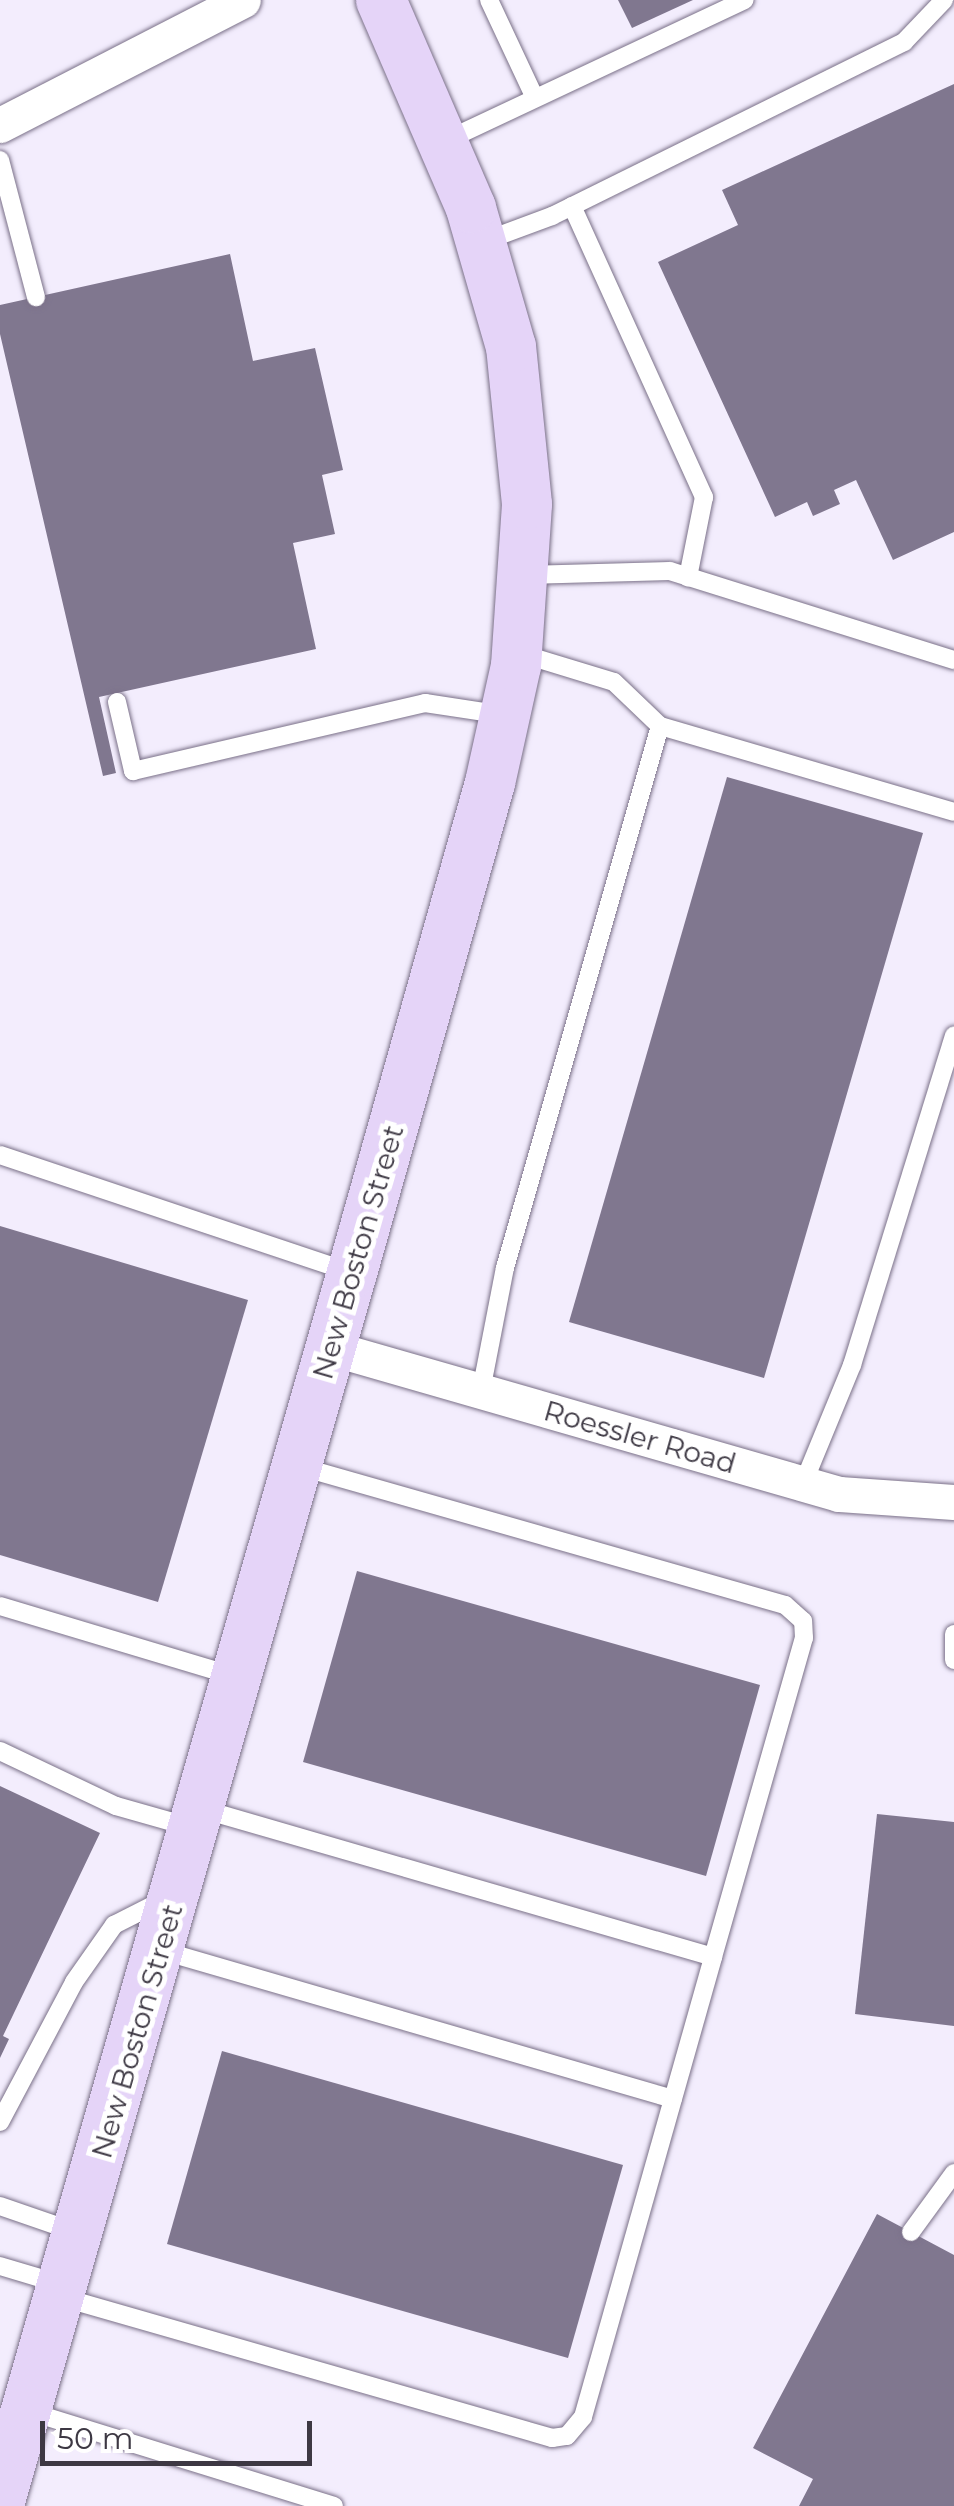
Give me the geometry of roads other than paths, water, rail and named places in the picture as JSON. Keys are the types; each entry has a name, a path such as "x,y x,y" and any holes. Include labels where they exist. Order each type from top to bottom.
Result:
{"main road":[{"name":"New Boston Street","path":"0,2501 298,1466 506,716 518,653 526,575 522,422 511,347 482,242 444,141 381,0"}],"street":[{"path":"0,125 243,0"},
{"name":"Roessler Road","path":"331,1348 804,1484 874,1500 954,1502"}],"lane":[{"path":"489,0 536,98"},
{"path":"444,141 745,0"},
{"path":"482,242 572,206 904,42 944,0"},
{"path":"0,160 36,297"},
{"path":"572,206 704,497 688,577"},
{"path":"526,575 670,571 954,660"},
{"path":"518,653 604,677 660,726 954,812"},
{"path":"117,702 133,771 430,702 506,716"},
{"path":"481,1391 505,1268 660,726"},
{"path":"804,1484 852,1365 954,1034"},
{"path":"0,1155 352,1273"},
{"path":"0,2266 61,2290 563,2437 583,2418 804,1638 797,1612 298,1466"},
{"path":"0,1606 238,1678"},
{"path":"954,1634 954,1660"},
{"path":"0,1751 116,1806 198,1819 714,1957"},
{"path":"0,2122 74,1982 114,1925 177,1893"},
{"path":"160,1950 674,2099"},
{"path":"912,2232 954,2172"},
{"path":"0,2206 78,2233"},
{"path":"26,2410 334,2506"}]}
